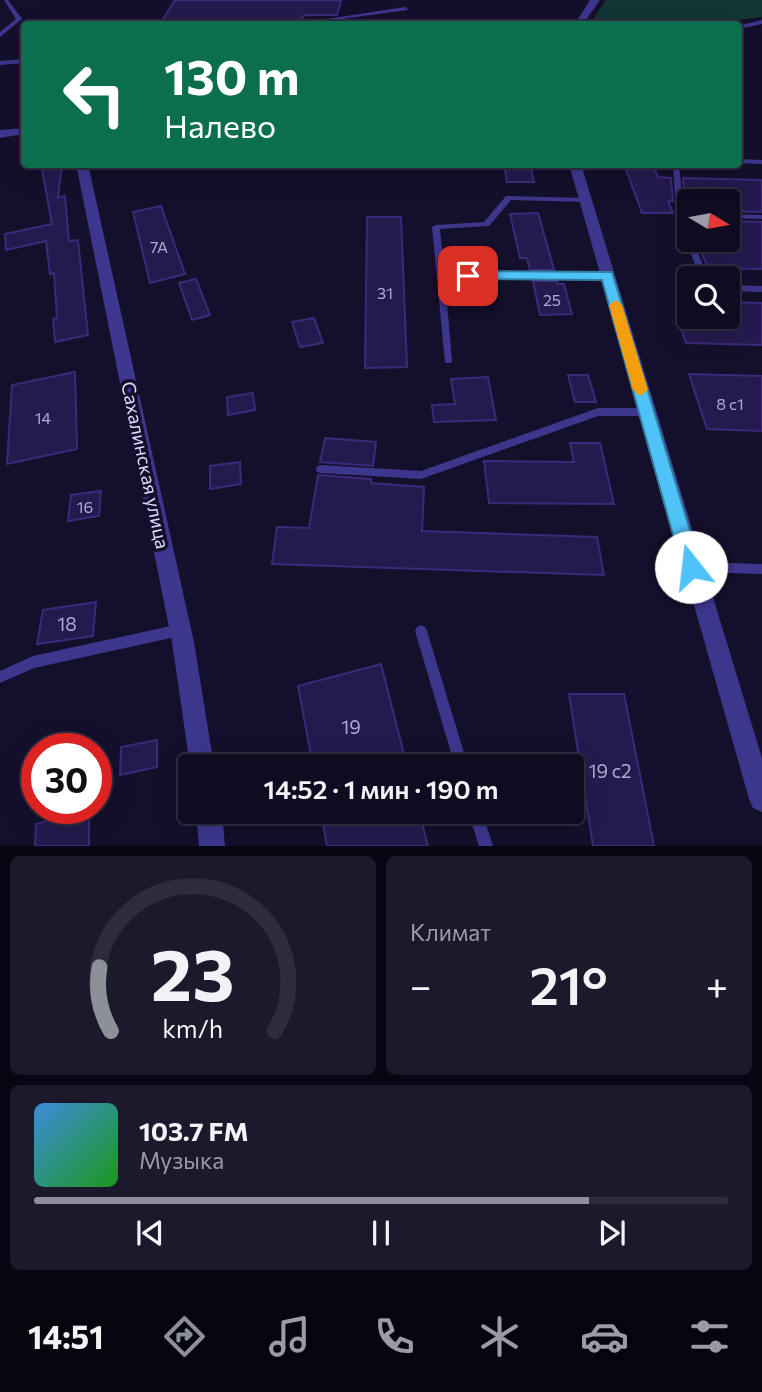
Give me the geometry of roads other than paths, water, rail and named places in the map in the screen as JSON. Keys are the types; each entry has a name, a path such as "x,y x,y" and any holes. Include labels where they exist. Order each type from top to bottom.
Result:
{"street":[{"path":"581,21 595,0"},
{"path":"0,134 21,131"},
{"name":"Сахалинская улица","path":"83,168 181,630 200,754"},
{"path":"576,168 691,567 762,799"},
{"path":"210,824 212,846"}],"lane":[{"path":"0,35 19,19 6,0"},
{"path":"318,21 405,9"},
{"path":"742,27 762,22"},
{"path":"0,63 21,61"},
{"path":"742,161 762,162"},
{"path":"676,168 678,189"},
{"path":"448,361 436,226 486,225 509,198 585,200"},
{"path":"740,216 762,216"},
{"path":"440,276 607,275"},
{"path":"740,288 762,289"},
{"path":"321,470 421,475 598,412 647,412"},
{"path":"691,567 762,569"},
{"path":"0,677 33,662 181,630"},
{"path":"421,631 458,754"},
{"path":"479,824 486,846"}]}
